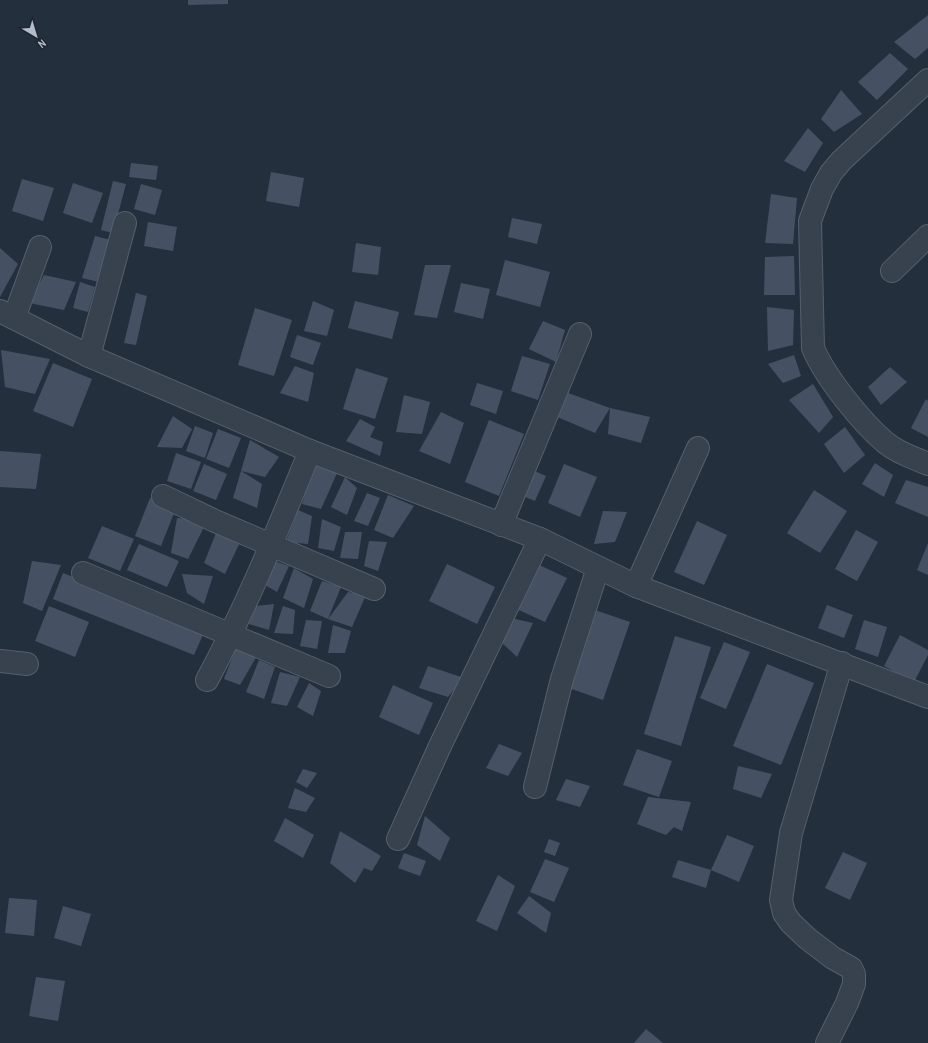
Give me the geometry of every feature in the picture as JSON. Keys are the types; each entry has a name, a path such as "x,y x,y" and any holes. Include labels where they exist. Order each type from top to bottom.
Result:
{"street":[{"path":"928,80 832,172 822,189 810,221 813,348 818,360 834,384 887,444 908,456 928,464"},
{"path":"89,356 125,223"},
{"path":"928,236 892,271 928,253"},
{"path":"40,247 7,314 89,356 310,451 501,525 540,538 636,586 756,633 842,663 883,681 928,697"},
{"path":"501,525 580,334"},
{"path":"636,586 698,448"},
{"path":"207,680 232,634 272,545 310,451"},
{"path":"163,496 215,521 374,589"},
{"path":"398,839 440,746 540,538"},
{"path":"535,787 562,679 598,568"},
{"path":"83,573 232,634 329,676"},
{"path":"0,661 27,664"},
{"path":"828,1043 847,1003 854,984 854,974 851,968 826,953 791,923 784,913 781,900 792,833 842,663"}],"building":[{"path":"188,0 228,0 228,4 188,5"},
{"path":"928,15 928,48 915,59 894,42"},
{"path":"890,53 908,69 877,100 858,82"},
{"path":"841,90 862,114 834,132 821,119"},
{"path":"808,128 823,143 805,172 784,161"},
{"path":"131,163 158,166 156,180 129,177"},
{"path":"271,172 304,178 299,207 266,201"},
{"path":"22,179 54,188 43,221 12,211"},
{"path":"113,181 126,184 113,233 101,230"},
{"path":"73,183 103,193 92,223 63,213"},
{"path":"141,184 162,190 155,215 134,209"},
{"path":"771,194 797,198 793,244 765,243"},
{"path":"512,218 542,224 537,244 508,237"},
{"path":"148,222 177,227 173,251 144,246"},
{"path":"95,236 111,240 99,282 82,278"},
{"path":"356,243 381,247 378,275 352,272"},
{"path":"0,248 18,264 0,297"},
{"path":"794,256 795,295 764,295 765,257"},
{"path":"505,260 550,272 540,307 496,295"},
{"path":"425,265 451,265 437,318 414,315"},
{"path":"44,275 76,282 64,310 29,303"},
{"path":"80,282 95,287 88,312 73,308"},
{"path":"461,283 490,289 483,319 454,312"},
{"path":"136,293 147,296 136,345 124,343"},
{"path":"313,301 334,310 327,336 304,331"},
{"path":"355,301 399,312 392,339 348,328"},
{"path":"767,307 794,310 793,345 768,351"},
{"path":"255,308 292,320 274,376 238,365"},
{"path":"543,321 565,330 556,362 529,349"},
{"path":"297,335 321,343 313,365 290,357"},
{"path":"1,350 50,359 35,394 5,387"},
{"path":"794,355 801,376 783,383 768,364"},
{"path":"522,356 550,364 538,400 511,391"},
{"path":"53,363 92,379 73,427 33,411"},
{"path":"295,366 314,373 308,402 280,393"},
{"path":"890,367 907,382 881,405 868,387"},
{"path":"356,368 388,378 375,419 343,409"},
{"path":"477,383 503,391 496,414 470,405"},
{"path":"813,384 833,417 819,433 789,400"},
{"path":"568,393 610,408 595,433 555,416"},
{"path":"404,395 430,402 422,434 396,432"},
{"path":"926,399 928,401 928,437 911,428"},
{"path":"610,408 650,417 641,443 608,434"},
{"path":"441,412 464,423 450,464 419,451"},
{"path":"173,416 192,429 182,448 157,447"},
{"path":"360,419 375,427 370,437 383,442 380,456 346,441"},
{"path":"489,420 524,434 499,496 465,482"},
{"path":"195,426 213,433 205,458 186,451"},
{"path":"845,427 865,455 844,473 824,444"},
{"path":"218,429 241,438 229,468 206,459"},
{"path":"250,440 279,457 265,477 241,471"},
{"path":"0,451 41,454 36,489 0,487"},
{"path":"176,453 201,462 191,489 167,481"},
{"path":"875,463 893,475 884,497 862,484"},
{"path":"204,464 227,474 216,500 193,491"},
{"path":"314,464 338,471 321,509 302,504"},
{"path":"564,464 597,477 580,517 548,503"},
{"path":"530,469 546,476 535,501 518,494"},
{"path":"241,471 262,484 257,508 233,498"},
{"path":"345,477 357,488 347,515 331,507"},
{"path":"906,480 928,487 928,517 895,503"},
{"path":"814,490 847,511 820,553 787,533"},
{"path":"367,493 380,498 368,526 354,521"},
{"path":"388,495 414,506 393,538 374,530"},
{"path":"150,498 176,508 161,546 135,536"},
{"path":"298,510 312,516 308,544 286,542"},
{"path":"603,511 627,512 615,542 594,544"},
{"path":"177,518 207,521 188,559 171,553"},
{"path":"322,519 341,527 334,551 318,548"},
{"path":"697,521 727,535 704,585 674,572"},
{"path":"102,526 134,539 120,571 88,558"},
{"path":"218,528 242,538 225,574 204,563"},
{"path":"856,530 878,542 857,581 835,569"},
{"path":"345,532 362,532 358,559 340,558"},
{"path":"369,541 387,542 378,571 364,566"},
{"path":"928,543 928,575 917,570"},
{"path":"139,544 179,561 167,587 127,570"},
{"path":"271,560 289,566 277,592 260,582"},
{"path":"32,561 61,565 42,611 23,603"},
{"path":"531,561 567,578 545,622 510,606"},
{"path":"447,564 495,587 477,624 429,601"},
{"path":"294,568 313,579 304,608 283,598"},
{"path":"63,573 205,630 194,655 53,599"},
{"path":"182,574 213,576 204,604 187,593"},
{"path":"322,581 341,587 328,619 310,611"},
{"path":"348,592 366,595 352,627 328,619"},
{"path":"274,604 269,630 249,624 255,606"},
{"path":"827,605 853,615 844,638 818,628"},
{"path":"49,606 89,622 75,657 35,641"},
{"path":"283,606 295,610 293,634 274,633"},
{"path":"592,609 630,622 603,700 566,687"},
{"path":"511,618 533,623 517,657 502,643"},
{"path":"306,620 322,621 317,649 300,646"},
{"path":"864,620 887,627 878,657 855,649"},
{"path":"333,625 351,631 345,653 328,653"},
{"path":"900,635 928,650 928,655 914,682 884,666"},
{"path":"675,636 711,647 681,746 644,734"},
{"path":"724,642 750,652 726,709 700,698"},
{"path":"237,645 258,654 240,685 224,679"},
{"path":"259,660 275,667 264,699 246,692"},
{"path":"767,664 814,683 781,765 733,746"},
{"path":"428,666 464,678 448,697 419,688"},
{"path":"280,672 300,677 287,706 271,703"},
{"path":"309,683 321,691 313,716 297,707"},
{"path":"393,685 433,703 419,735 379,717"},
{"path":"499,744 522,753 508,776 486,768"},
{"path":"637,749 672,761 659,797 623,785"},
{"path":"738,766 772,774 761,798 733,789"},
{"path":"303,769 317,773 307,788 296,782"},
{"path":"566,779 590,786 580,807 556,800"},
{"path":"295,788 315,798 306,812 288,808"},
{"path":"648,797 691,802 682,831 674,827 666,835 637,824"},
{"path":"425,816 450,838 440,861 417,845"},
{"path":"285,818 314,835 303,858 274,841"},
{"path":"340,831 381,856 372,871 364,868 355,883 330,863"},
{"path":"727,835 754,846 739,882 711,870"},
{"path":"549,839 560,843 555,856 544,852"},
{"path":"843,852 867,863 850,900 825,888"},
{"path":"404,853 426,861 420,876 398,868"},
{"path":"545,859 569,868 554,902 530,892"},
{"path":"678,860 711,870 706,888 672,877"},
{"path":"498,875 515,886 497,931 476,921"},
{"path":"529,896 551,913 546,933 517,913"},
{"path":"9,898 37,900 34,936 5,933"},
{"path":"63,906 91,914 81,946 54,938"},
{"path":"36,977 65,981 58,1021 29,1016"},
{"path":"646,1029 663,1043 634,1043"}]}
